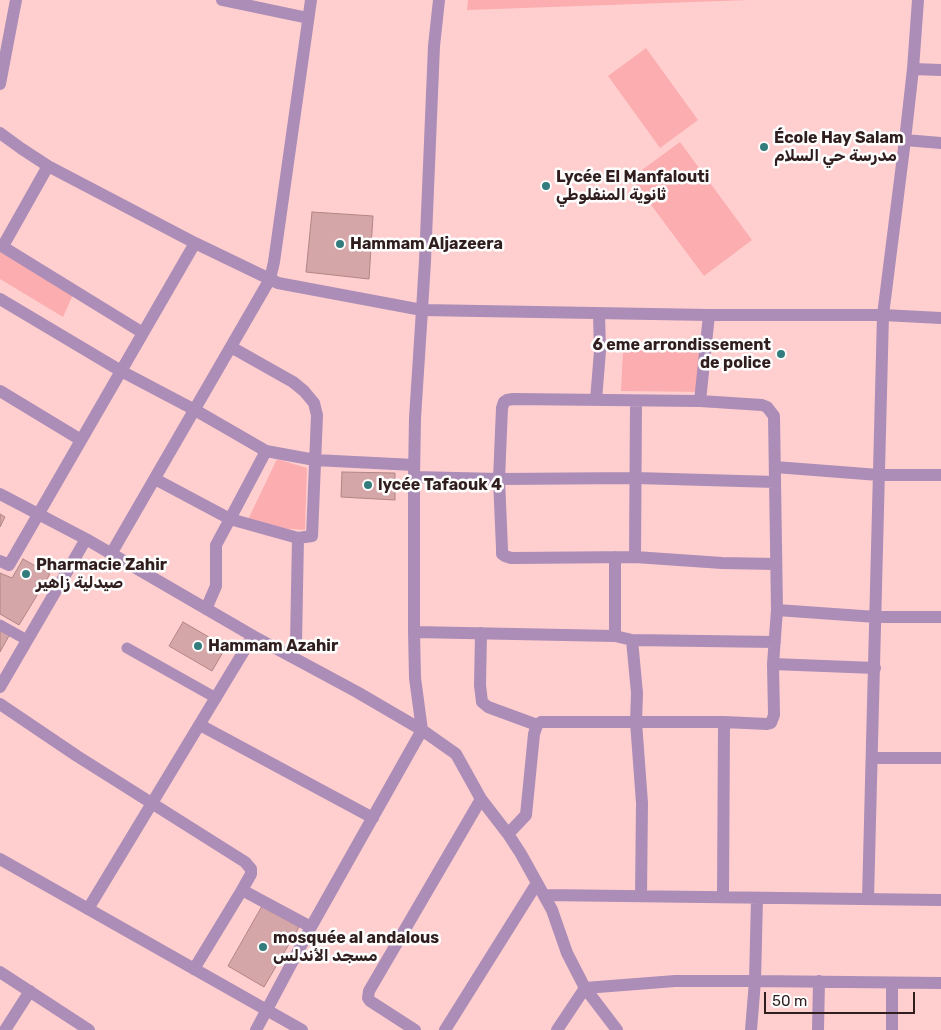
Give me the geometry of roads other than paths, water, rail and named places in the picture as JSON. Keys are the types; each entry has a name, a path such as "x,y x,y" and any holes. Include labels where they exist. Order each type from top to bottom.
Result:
{"street":[{"path":"0,84 16,0"},
{"path":"222,0 308,18"},
{"path":"111,554 270,279 311,0"},
{"path":"256,1030 311,927 422,730 416,678 414,632 414,471 434,46 439,0"},
{"path":"868,899 883,315 913,69 918,0"},
{"path":"913,69 941,70"},
{"path":"0,133 48,166 195,243 278,283 422,310 599,314 883,315 941,318"},
{"path":"905,140 941,144"},
{"path":"48,166 1,245 143,333"},
{"path":"0,561 9,565 195,243"},
{"path":"0,298 121,371 266,451 315,460 499,479 636,478 775,482"},
{"path":"596,400 600,351 599,314"},
{"path":"700,401 709,315"},
{"path":"155,478 230,519 298,538 312,536 318,416 314,403 293,382 231,347"},
{"path":"0,391 81,440"},
{"path":"508,834 526,815 534,734 537,725 542,722 771,723 774,715 773,664 777,610 774,416 767,407 762,405 700,401 513,399 504,402 502,408 499,479 502,554 505,556 511,558 635,557 722,563 776,564"},
{"path":"635,557 636,401"},
{"path":"206,609 216,586 216,544 266,451"},
{"path":"775,467 879,475 941,475"},
{"path":"0,494 86,539 253,636 357,692 422,730 456,754 481,799 508,834 544,895 552,910 567,953 585,988 617,1030"},
{"path":"290,656 296,642 298,538"},
{"path":"0,687 86,539"},
{"path":"615,557 615,636"},
{"path":"777,610 876,617 941,616"},
{"path":"414,632 615,636 632,640 775,642"},
{"path":"481,633 480,685 482,702 488,707 537,725"},
{"path":"88,910 253,636"},
{"path":"632,640 637,693 636,722 642,803 641,896"},
{"path":"773,664 875,668"},
{"path":"0,704 77,756 245,862 251,869 251,874 242,890 194,969"},
{"path":"723,897 724,722"},
{"path":"200,724 373,818"},
{"path":"872,758 941,758"},
{"path":"415,1030 370,1002 369,991 481,799"},
{"path":"0,859 302,1030"},
{"path":"445,1030 537,884"},
{"path":"242,890 311,927"},
{"path":"544,895 941,900"},
{"path":"751,1030 756,981 757,898"},
{"path":"0,972 89,1030"},
{"path":"585,988 675,981 819,981 941,984"},
{"path":"818,1030 819,981"},
{"path":"892,983 892,1030"},
{"path":"557,1030 585,988"},
{"path":"5,1030 30,991"}],"lane":[{"path":"0,625 27,640"},
{"path":"127,648 216,698"}],"place":[{"name":"École Hay Salam مدرسة حي السلام","path":"764,147"},
{"name":"Lycée El Manfalouti ثانوية المنفلوطي","path":"546,186"},
{"name":"Hammam Aljazeera","path":"340,244"},
{"name":"6 eme arrondissement de police","path":"781,354"},
{"name":"lycée Tafaouk 4","path":"368,485"},
{"name":"Pharmacie Zahir صيدلية زاهير","path":"26,574"},
{"name":"Hammam Azahir","path":"198,646"},
{"name":"mosquée al andalous مسجد الأندلس","path":"263,947"}]}
